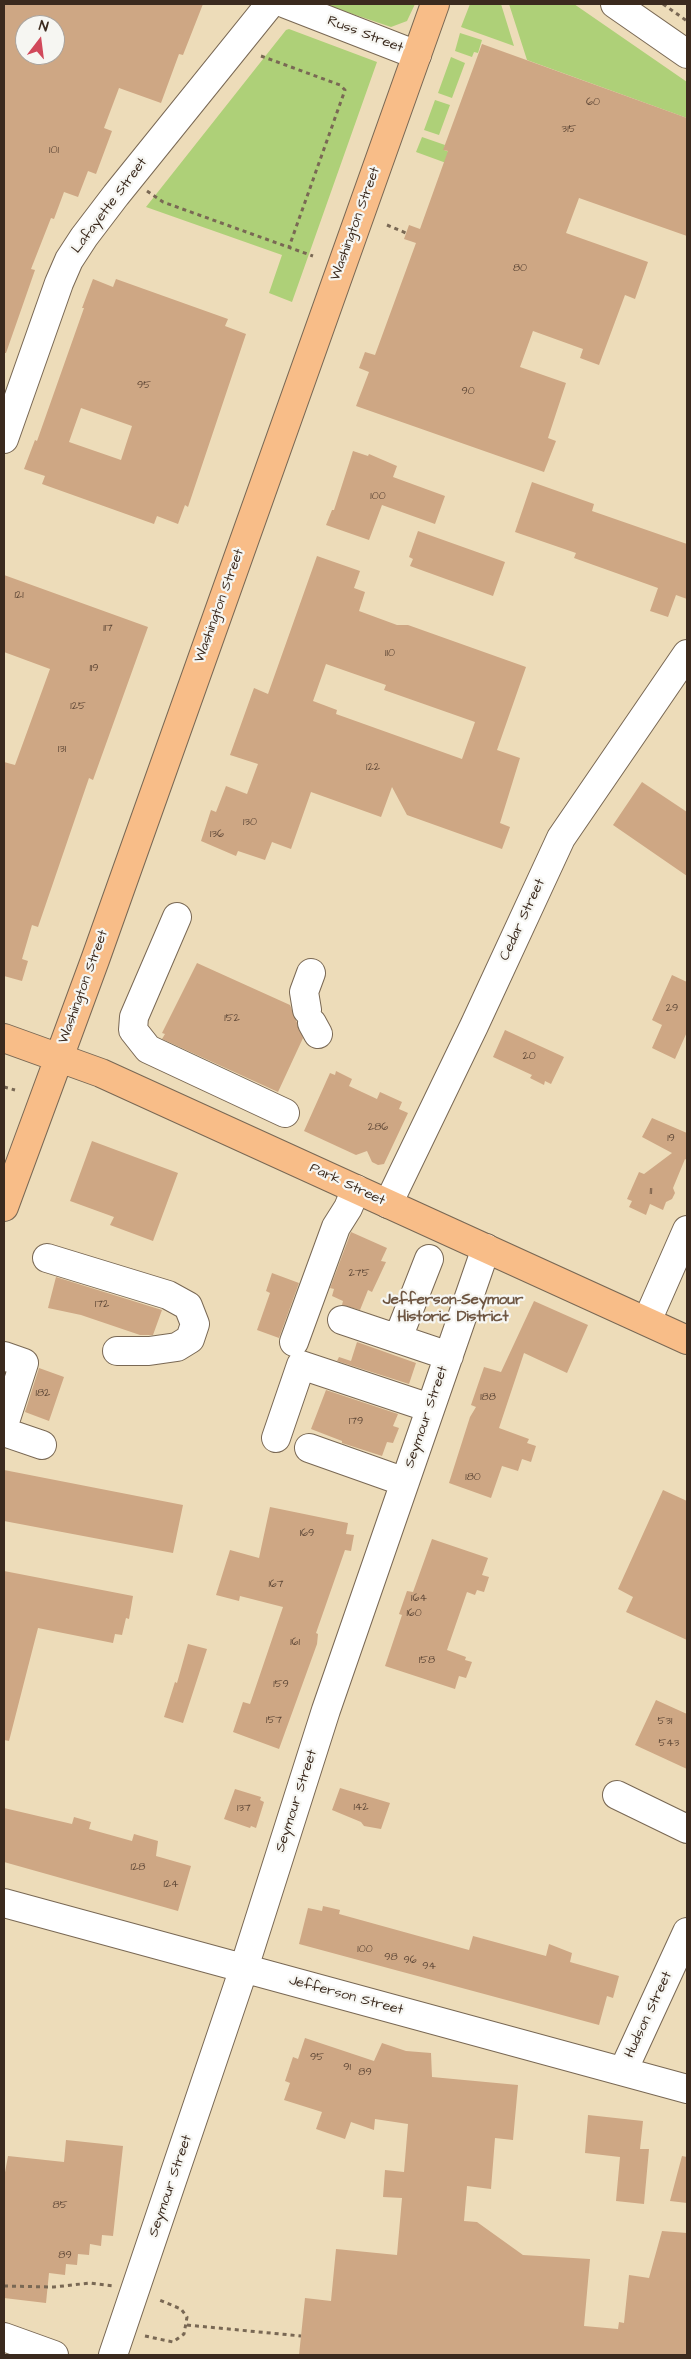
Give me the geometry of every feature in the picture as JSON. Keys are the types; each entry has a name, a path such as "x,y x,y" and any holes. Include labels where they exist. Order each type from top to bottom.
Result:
{"main road":[{"name":"Washington Street","path":"4,1206 95,960 435,4"},
{"name":"Park Street","path":"4,1038 58,1056 127,1084 687,1340"}],"street":[{"name":"Lafayette Street","path":"4,439 59,283 74,253 195,95 270,4"},
{"name":"Russ Street","path":"286,4 417,55"},
{"path":"615,4 687,54"},
{"name":"Cedar Street","path":"388,1204 474,1026 560,838 687,654"},
{"path":"177,917 134,1017 133,1030 148,1049 285,1113"},
{"path":"311,973 304,992 312,1022"},
{"path":"294,1342 336,1227 356,1189"},
{"path":"647,1321 687,1230"},
{"name":"Seymour Street","path":"113,2355 244,1968 326,1710 486,1248"},
{"path":"47,1258 168,1295 188,1306 195,1324 190,1339 177,1347 149,1351 118,1351"},
{"path":"398,1338 429,1259"},
{"path":"342,1320 449,1356"},
{"path":"4,1356 24,1363 4,1425"},
{"path":"276,1438 301,1365 430,1408"},
{"path":"4,1432 42,1446"},
{"path":"308,1448 405,1482"},
{"path":"618,1795 687,1829"},
{"name":"Jefferson Street","path":"4,1903 687,2089"},
{"name":"Hudson Street","path":"623,2071 687,1932"},
{"path":"4,2337 54,2355"}],"path":[{"path":"663,4 687,20"},
{"path":"261,56 340,85 345,90 289,247"},
{"path":"145,189 163,202 313,256"},
{"path":"387,226 406,233"},
{"path":"4,1087 15,1090"},
{"path":"4,2286 54,2286 90,2283 114,2286"},
{"path":"142,2335 173,2342 184,2334 187,2325 187,2317 181,2309 154,2298"},
{"path":"187,2325 301,2336"}],"green space":[{"path":"323,4 415,4 407,21 391,27"},
{"path":"470,4 501,4 514,46 461,27"},
{"path":"509,4 574,4 687,82 687,118 527,60"},
{"path":"289,29 377,62 292,302 269,293 282,255 146,207 286,30"},
{"path":"460,33 482,40 478,53 474,52 472,57 455,51"},
{"path":"451,57 465,63 452,98 438,93"},
{"path":"435,100 450,105 439,135 424,130"},
{"path":"422,137 445,145 444,150 495,168 479,175 416,152"}],"building":[{"path":"4,4 203,4 183,55 179,54 161,103 119,88 104,128 112,131 96,174 88,171 78,197 64,192 54,219 51,218 31,269 35,270 6,353 4,353"},
{"path":"482,44 687,118 687,236 579,198 566,233 648,262 635,299 625,295 599,365 580,358 583,349 533,331 520,367 566,383 548,438 556,441 544,472 356,406 369,372 359,368 365,352 375,355 416,243 404,239 409,225 420,229 448,151 443,150"},
{"path":"93,279 113,287 116,279 228,319 225,326 246,334 188,507 185,505 178,524 157,516 154,524 42,484 45,476 24,469 35,440 37,441 84,308 82,308","holes":["81,408 132,426 121,460 69,442"]},
{"path":"353,451 368,456 369,454 397,466 393,477 445,496 435,524 382,505 369,540 326,525 332,510 334,510"},
{"path":"532,482 594,504 592,511 687,544 687,599 676,595 668,617 650,611 658,588 574,558 576,553 515,532"},
{"path":"418,531 505,562 493,596 410,566 413,559 409,557"},
{"path":"317,556 360,571 354,588 365,592 359,611 397,625 408,625 526,667 497,750 520,758 500,823 510,827 502,849 407,815 392,787 381,817 311,792 291,849 272,842 265,860 238,851 236,856 201,841 211,810 216,812 226,786 247,794 258,764 230,755 254,688 268,694","holes":["326,664 386,685 384,690 475,722 462,759 336,714 337,710 313,701"]},
{"path":"4,575 148,627 93,780 89,778 38,927 32,925 22,959 28,961 22,981 4,976 4,762 15,765 50,669 4,652"},
{"path":"642,782 687,812 687,876 613,825"},
{"path":"197,963 290,1005 303,1038 278,1092 162,1039 165,1034 162,1033"},
{"path":"672,975 687,982 687,1032 675,1059 652,1048 662,1025 652,1020"},
{"path":"505,1030 564,1057 551,1084 545,1081 544,1085 530,1078 532,1075 493,1057"},
{"path":"336,1071 352,1079 349,1086 377,1099 380,1092 402,1102 399,1109 408,1113 384,1164 378,1165 372,1162 367,1151 356,1155 304,1131 330,1073 335,1075"},
{"path":"652,1118 687,1133 687,1160 685,1159 673,1188 675,1193 672,1199 666,1202 663,1210 650,1204 646,1215 629,1207 632,1201 627,1199 639,1172 644,1174 672,1153 642,1137"},
{"path":"92,1141 178,1173 153,1241 110,1225 114,1217 70,1201"},
{"path":"351,1232 387,1248 381,1261 386,1262 372,1292 368,1290 360,1310 342,1305 343,1301 332,1296 334,1289 330,1288"},
{"path":"272,1273 299,1283 279,1338 257,1330 270,1293 266,1291"},
{"path":"56,1277 162,1310 153,1335 140,1335 81,1315 48,1308"},
{"path":"534,1301 588,1325 567,1373 524,1353 499,1428 529,1439 527,1443 536,1446 531,1462 522,1459 518,1471 502,1466 491,1498 449,1483 470,1417 476,1407 471,1405 484,1367 501,1372"},
{"path":"357,1342 416,1363 409,1384 337,1361 339,1357 351,1361"},
{"path":"39,1368 64,1377 49,1421 25,1412"},
{"path":"326,1390 398,1414 393,1426 399,1428 393,1443 387,1442 382,1456 342,1443 342,1441 311,1429"},
{"path":"4,1470 183,1505 173,1553 4,1521"},
{"path":"663,1490 687,1501 687,1640 626,1612 633,1597 618,1589"},
{"path":"270,1507 348,1523 346,1534 354,1535 351,1551 345,1550 316,1633 318,1634 317,1644 279,1749 233,1732 243,1702 250,1704 283,1607 240,1596 239,1601 216,1595 230,1550 259,1558"},
{"path":"432,1539 488,1558 482,1575 489,1577 484,1592 477,1590 475,1595 467,1592 447,1650 466,1657 465,1660 472,1662 466,1678 459,1676 455,1689 385,1666 402,1615 399,1614 407,1591 413,1592"},
{"path":"4,1571 133,1596 129,1619 126,1618 122,1635 115,1634 113,1643 38,1628 9,1741 4,1740"},
{"path":"188,1644 207,1649 183,1723 164,1717 175,1682 177,1683"},
{"path":"656,1700 687,1714 687,1769 635,1745"},
{"path":"340,1788 390,1803 381,1829 364,1826 361,1822 332,1810"},
{"path":"235,1789 261,1797 260,1800 264,1802 256,1828 251,1826 250,1828 224,1819"},
{"path":"4,1808 72,1824 74,1817 91,1822 89,1829 132,1841 134,1834 158,1841 156,1856 191,1866 178,1911 4,1862"},
{"path":"323,1906 340,1910 339,1914 469,1950 473,1936 546,1956 549,1944 572,1953 570,1962 619,1976 613,1998 607,1996 599,2025 299,1944 308,1908 322,1911"},
{"path":"305,2038 374,2061 382,2043 406,2051 431,2053 432,2077 518,2085 513,2140 495,2138 491,2189 467,2186 464,2221 477,2222 523,2255 590,2259 584,2326 618,2329 619,2322 624,2323 629,2275 649,2278 662,2231 687,2233 687,2355 299,2355 305,2298 331,2301 336,2249 397,2255 402,2198 383,2197 385,2170 404,2172 408,2124 375,2119 374,2130 351,2122 345,2139 316,2129 322,2112 284,2100 290,2083 285,2081 293,2057 298,2059"},
{"path":"588,2115 643,2121 640,2149 649,2149 644,2204 616,2201 620,2157 585,2153"},
{"path":"66,2140 123,2146 113,2236 102,2235 101,2246 90,2244 89,2255 78,2254 77,2265 66,2264 65,2275 49,2273 46,2303 4,2298 4,2178 8,2156 64,2162"},
{"path":"682,2156 687,2157 687,2203 670,2201"}],"district":[{"name":"Jefferson–Seymour Historic District","path":"453,1310"}]}
